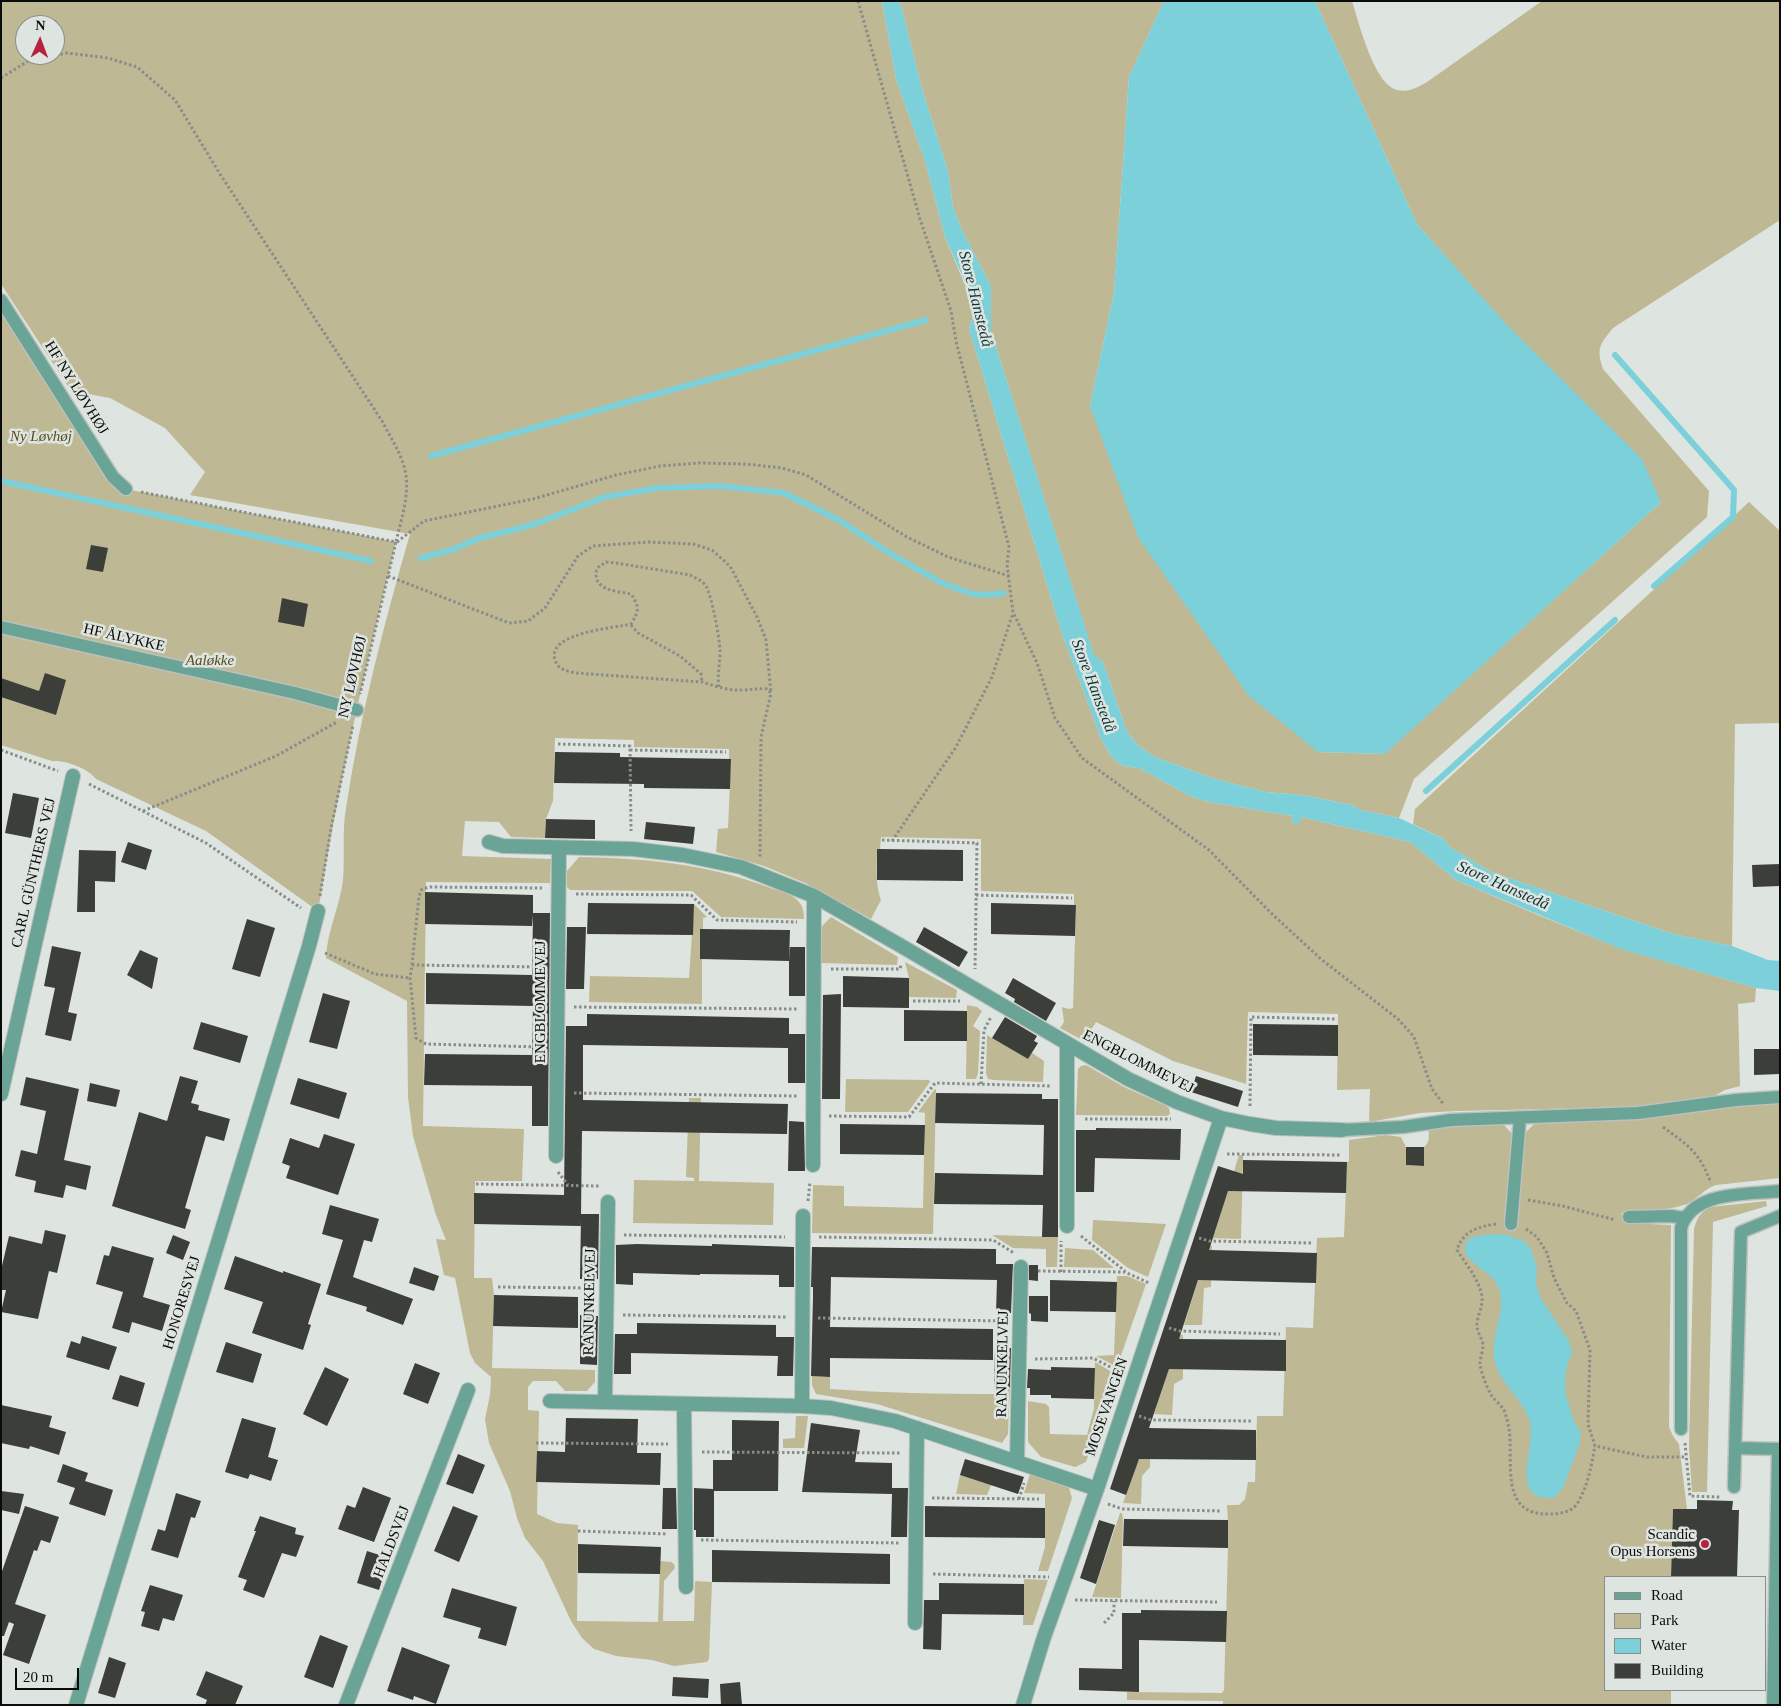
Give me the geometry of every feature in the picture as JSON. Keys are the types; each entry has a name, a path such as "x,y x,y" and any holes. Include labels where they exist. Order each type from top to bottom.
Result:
{"street":[{"name":"CARL GÜNTHERS VEJ","path":"1,1094 73,776"},
{"name":"ENGBLOMMEVEJ","path":"488,842 503,846 633,849 683,855 741,867 814,896 1128,1079 1177,1102 1221,1118 1250,1124 1276,1128 1342,1130"},
{"name":"ENGBLOMMEVEJ","path":"556,1156 558,848"},
{"path":"813,1165 814,896"},
{"name":"HONORESVEJ","path":"76,1705 317,915"},
{"name":"ENGBLOMMEVEJ","path":"1066,1226 1067,1044"},
{"name":"MOSEVANGEN","path":"1023,1705 1221,1118"},
{"name":"RANUNKELVEJ","path":"605,1402 608,1202"},
{"path":"802,1406 804,1216"},
{"name":"RANUNKELVEJ","path":"1017,1461 1021,1267"},
{"name":"HALDSVEJ","path":"346,1705 468,1390"},
{"path":"550,1401 832,1408 895,1421 917,1428 1017,1461 1095,1494"},
{"path":"684,1404 686,1587"},
{"path":"915,1623 917,1428"}],"lane":[{"name":"HF NY LØVHØJ","path":"1,300 113,477 126,489"},
{"name":"HF ÅLYKKE","path":"1,627 295,693 357,710"},
{"path":"1342,1130 1403,1127 1451,1120 1638,1113 1736,1100 1780,1097"},
{"path":"1511,1224 1520,1118"},
{"path":"1680,1429 1681,1228 1684,1218 1696,1206 1718,1198 1780,1192"},
{"path":"1628,1217 1672,1216 1684,1218"},
{"path":"1734,1487 1741,1232 1780,1216"},
{"path":"1735,1448 1779,1449 1773,1705"}],"path":[{"path":"858,1 920,219 951,311 956,341 1009,547 1007,565 1013,612 1037,663 1055,718 1082,758 1209,850 1271,913 1322,960 1398,1018 1414,1037 1432,1089 1444,1105 1451,1120"},
{"name":"NY LØVHØJ","path":"1,78 28,61 67,53 108,58 137,67 176,100 220,174 382,421 403,461 407,479 406,499 357,710 332,828 317,915"},
{"path":"126,489 396,542 424,520 533,499 616,475 660,466 699,463 746,464 782,468 806,475 907,537 948,557 1009,576"},
{"path":"388,576 509,623 528,620 545,608 578,556 593,546 649,542 693,544 712,550 730,566 757,617 767,648 771,693 761,737 760,875"},
{"path":"719,688 720,649 717,626 705,585 698,579 690,576 616,563 606,562 597,568 595,576 598,582 606,589 631,594 636,603 638,614 631,624 566,639 556,647 553,655 556,664 564,670 576,673 702,682 719,688 741,690 767,689 771,693"},
{"path":"892,841 956,747 992,677 1013,612"},
{"path":"631,624 638,632 680,656 701,674 702,682"},
{"path":"142,811 276,756 357,710"},
{"path":"558,744 630,746 631,838 633,849"},
{"path":"1,750 73,776 206,843 317,915"},
{"path":"630,750 726,752"},
{"path":"882,840 977,843 974,989 967,1001 913,1001"},
{"path":"557,1047 426,1044 416,1038 410,978 419,896 422,889 430,887 691,895 717,920 814,922"},
{"path":"976,895 1072,898"},
{"path":"309,946 374,974 410,978"},
{"path":"813,968 900,969 903,947"},
{"path":"412,965 558,967"},
{"path":"981,1084 984,1030 999,1004"},
{"path":"557,1006 813,1010"},
{"path":"1250,1124 1251,1017 1335,1018"},
{"path":"813,1116 909,1117 935,1083 1067,1086"},
{"path":"557,1093 813,1096"},
{"path":"1067,1119 1174,1119 1177,1102"},
{"path":"1638,1113 1655,1121 1689,1145 1704,1164 1718,1198"},
{"path":"1210,1151 1217,1154 1342,1155"},
{"path":"804,1216 809,1197 813,1165"},
{"path":"476,1184 605,1186 608,1202"},
{"path":"1513,1197 1563,1206 1602,1218 1620,1221 1628,1217"},
{"path":"1511,1224 1524,1228 1538,1237 1547,1254 1554,1278 1567,1303 1576,1311 1590,1350 1588,1424 1595,1446 1589,1477 1583,1494 1573,1509 1560,1514 1531,1512 1522,1505 1513,1493 1510,1477 1511,1450 1504,1411 1490,1393 1480,1364 1483,1344 1477,1324 1482,1297 1470,1269 1457,1250 1460,1239 1471,1232 1490,1225 1511,1224"},
{"path":"1061,1272 1061,1236 1066,1226 1125,1272 1164,1289"},
{"path":"1182,1233 1209,1241 1310,1243"},
{"path":"607,1234 993,1240 1014,1252 1021,1267 1029,1271 1125,1272"},
{"path":"498,1287 606,1288"},
{"path":"1152,1323 1180,1331 1280,1334"},
{"path":"1019,1359 1093,1358 1134,1378"},
{"path":"1123,1410 1151,1420 1252,1421"},
{"path":"536,1443 916,1454"},
{"path":"1595,1446 1647,1457 1686,1457 1690,1496 1734,1497 1734,1487"},
{"path":"1095,1494 1122,1509 1222,1511"},
{"path":"916,1498 1039,1499"},
{"path":"578,1531 686,1537 915,1543"},
{"path":"915,1574 1049,1577 1062,1586 1070,1600 1217,1602"},
{"path":"1104,1623 1114,1613 1114,1601"}],"green space":[{"path":"1,1 882,1 896,79 925,161 945,237 975,309 969,329 1062,634 1102,741 1113,759 1123,766 1139,768 1192,797 1209,802 1293,816 1291,823 1301,817 1410,842 1456,880 1538,915 1622,949 1756,988 1755,1002 1738,1004 1740,1086 1725,1090 1714,1096 1636,1107 1420,1113 1369,1122 1370,1089 1337,1090 1338,1014 1248,1012 1246,1084 1173,1061 1096,1022 1084,1041 1060,1028 1064,1022 1062,1007 1073,1008 1076,905 1074,905 1074,894 981,891 981,839 881,837 880,849 877,849 877,869 881,900 871,919 805,883 764,866 716,852 718,829 728,828 731,759 729,759 729,749 634,747 634,740 555,738 553,801 546,819 545,838 511,837 499,822 465,821 462,856 551,859 550,883 426,882 423,1126 524,1129 522,1181 475,1181 474,1278 492,1278 494,1295 492,1368 595,1370 595,1382 587,1391 565,1391 556,1381 533,1381 528,1387 528,1410 539,1411 537,1514 557,1523 578,1525 577,1621 658,1622 660,1561 671,1562 675,1568 664,1581 663,1621 694,1621 695,1581 712,1582 709,1659 707,1662 674,1666 652,1660 616,1656 594,1649 582,1638 571,1621 543,1561 525,1538 517,1518 510,1491 489,1443 485,1419 490,1395 491,1377 475,1363 470,1353 455,1278 444,1275 436,1239 446,1240 436,1215 413,1136 408,1097 407,1001 326,958 343,880 345,817 358,739 382,636 410,534 190,495 205,472 165,428 110,398 71,391 1,284"},
{"path":"900,1 1164,1 1129,77 1114,293 1090,406 1318,752 1384,754 1661,502 1417,224 1315,1 1352,1 1363,37 1381,77 1397,90 1405,91 1427,82 1542,1 1780,1 1780,220 1613,328 1600,347 1603,369 1709,491 1707,517 1414,779 1399,818 1361,810 1352,805 1302,795 1266,792 1215,779 1155,757 1139,746 1127,732 1103,662 1094,656 991,331 991,286 962,230 953,207 948,171 922,89"},
{"name":"Aaløkke","path":"1,300 126,489 396,542 353,726 334,818 318,911 206,831 96,779 88,771 1,745"},
{"path":"1749,502 1780,531 1780,723 1735,724 1732,946 1673,934 1491,872 1450,847 1444,839 1413,824 1415,809"},
{"path":"579,857 675,864 745,879 783,892 796,899 802,906 804,919 721,917 692,891 570,890 567,887 567,871"},
{"path":"694,904 707,917 703,918 703,929 700,929 702,1004 589,1002 590,976 689,978"},
{"path":"831,917 898,957 897,965 821,963 822,926"},
{"path":"905,962 957,990 956,998 909,997 909,978"},
{"path":"967,1005 977,1007 982,1011 973,1026 980,1031 976,1079 966,1079"},
{"path":"987,1035 1028,1059 1032,1053 1044,1061 1043,1082 988,1079 986,1073"},
{"path":"1086,1065 1124,1087 1165,1105 1169,1108 1170,1114 1167,1116 1076,1115 1078,1069"},
{"path":"846,1079 929,1080 930,1082 908,1112 845,1112"},
{"path":"936,1089 933,1234 812,1233 813,1185 844,1186 844,1206 923,1208 925,1113 918,1112"},
{"path":"689,1098 701,1098 699,1181 774,1183 773,1225 633,1223 634,1180 694,1181 694,1178 686,1177"},
{"path":"1780,1102 1780,1178 1716,1185 1691,1202 1679,1207 1621,1213 1627,1223 1671,1225 1669,1427 1679,1444 1687,1509 1673,1509 1671,1576 1604,1576 1604,1691 1671,1691 1671,1705 1223,1705 1223,1701 1127,1700 1127,1692 1222,1693 1224,1690 1228,1548 1227,1505 1239,1505 1245,1499 1248,1482 1255,1482 1257,1416 1283,1416 1286,1327 1313,1328 1317,1238 1344,1237 1349,1140 1386,1135 1401,1137 1406,1147 1406,1165 1423,1166 1424,1147 1428,1140 1429,1128 1460,1125 1504,1125 1512,1134 1506,1209 1519,1212 1524,1134 1534,1124 1642,1119 1738,1105"},
{"path":"1239,1155 1243,1155 1241,1239 1210,1238 1195,1234 1198,1227 1215,1232"},
{"path":"1766,1201 1767,1206 1713,1222 1707,1492 1692,1492 1689,1448 1694,1229 1700,1216 1711,1207"},
{"path":"1093,1220 1166,1224 1148,1277 1128,1268 1092,1240"},
{"path":"992,1235 1058,1237 1057,1267 1046,1267 1046,1249 1013,1248"},
{"path":"1209,1246 1212,1246 1211,1287 1204,1288 1202,1325 1184,1325"},
{"path":"1065,1248 1093,1250 1114,1268 1064,1267"},
{"path":"1117,1276 1127,1276 1146,1284 1117,1367 1096,1356 1114,1355"},
{"path":"1180,1335 1183,1335 1183,1379 1174,1384 1172,1415 1154,1414"},
{"path":"1095,1362 1115,1374 1086,1462 1075,1467 1041,1457 1028,1442 1028,1401 1046,1404 1049,1407 1050,1434 1087,1435 1094,1408"},
{"path":"812,1376 830,1377 830,1389 994,1394 994,1387 1010,1387 1008,1434 1002,1443 877,1404 816,1394 812,1385"},
{"path":"796,1416 808,1416 804,1448 783,1448 783,1439 795,1438"},
{"path":"1149,1428 1150,1467 1142,1476 1141,1504 1123,1503"},
{"path":"1030,1474 1069,1488 1072,1498 1048,1571 1038,1571 1045,1547 1045,1494 1024,1493"},
{"path":"960,1475 991,1485 987,1495 956,1494"},
{"path":"1120,1513 1122,1513 1123,1519 1121,1598 1092,1597"},
{"path":"1024,1579 1048,1580 1033,1625 1023,1625"}],"water":[{"name":"Store Hanstedå","path":"882,1 900,1 922,89 948,171 953,207 962,230 991,286 991,331 1094,655 1103,662 1127,732 1139,746 1155,757 1215,779 1266,792 1302,795 1352,805 1361,810 1399,818 1444,839 1450,847 1491,872 1673,934 1732,946 1768,960 1780,961 1780,991 1756,988 1621,949 1456,880 1410,842 1301,817 1299,824 1291,823 1293,816 1209,802 1192,797 1139,768 1123,766 1113,759 1102,741 1062,634 969,329 975,309 945,237 925,161 896,79"},
{"path":"1164,1 1315,1 1417,224 1505,323 1642,459 1661,502 1385,754 1318,752 1248,695 1138,537 1090,406 1114,293 1129,77"},
{"path":"1489,1234 1508,1235 1526,1242 1537,1267 1536,1284 1540,1297 1569,1341 1572,1352 1566,1369 1565,1392 1573,1419 1581,1433 1579,1446 1563,1488 1554,1498 1539,1497 1531,1491 1527,1481 1531,1429 1529,1419 1521,1403 1504,1382 1494,1357 1501,1295 1495,1281 1473,1262 1465,1252 1468,1240"}],"building":[{"path":"91,545 108,548 103,572 86,569"},
{"path":"282,598 308,604 304,627 278,622"},
{"path":"45,673 66,680 56,715 1,697 1,678 39,691"},
{"path":"555,752 620,753 620,757 731,759 730,789 644,788 644,784 554,783"},
{"path":"13,793 39,798 31,838 5,833"},
{"path":"546,819 595,820 595,839 545,838"},
{"path":"646,822 695,827 693,844 644,839"},
{"path":"128,842 152,850 146,870 121,862"},
{"path":"877,849 963,850 963,881 877,880"},
{"path":"79,850 116,851 115,882 95,881 95,912 77,912"},
{"path":"1780,864 1780,886 1753,887 1752,865"},
{"path":"425,892 533,895 533,913 550,913 548,1126 532,1126 532,1086 424,1085 425,1054 532,1055 533,1006 426,1004 426,973 532,975 533,915 532,926 425,924"},
{"path":"588,903 694,904 693,935 587,934"},
{"path":"991,903 1076,905 1075,936 991,934"},
{"path":"247,919 275,928 260,977 232,969"},
{"path":"567,927 586,927 584,989 566,989"},
{"path":"924,927 968,952 959,967 916,942"},
{"path":"700,929 790,930 789,961 700,959"},
{"path":"52,946 81,952 68,1012 77,1014 71,1041 45,1035 55,988 44,986"},
{"path":"789,947 805,947 805,996 789,996"},
{"path":"140,950 158,958 152,989 127,975"},
{"path":"843,976 909,978 909,1008 843,1007"},
{"path":"1013,978 1056,1003 1046,1021 1014,1002 1015,999 1005,993"},
{"path":"323,993 350,1001 337,1049 309,1042"},
{"path":"841,994 840,1099 822,1099 823,995"},
{"path":"904,1010 967,1011 967,1041 904,1041"},
{"path":"587,1014 789,1018 789,1034 805,1034 805,1083 788,1083 788,1048 583,1045 583,1100 788,1104 787,1134 582,1131 581,1214 599,1214 598,1279 580,1279 581,1226 474,1224 474,1193 564,1195 566,1026 587,1026"},
{"path":"1005,1017 1037,1036 1034,1041 1038,1043 1028,1059 992,1038"},
{"path":"201,1022 248,1036 240,1063 193,1049"},
{"path":"1253,1024 1338,1025 1338,1056 1253,1055"},
{"path":"1754,1049 1780,1049 1780,1074 1754,1075"},
{"path":"180,1076 198,1081 191,1103 199,1105 198,1110 230,1119 224,1141 206,1136 185,1208 191,1210 185,1229 112,1206 139,1112 167,1121"},
{"path":"1196,1076 1243,1091 1238,1107 1191,1092"},
{"path":"26,1077 79,1089 64,1160 91,1166 86,1190 66,1185 63,1198 34,1192 36,1181 15,1176 21,1150 37,1154 46,1111 20,1105"},
{"path":"298,1078 347,1093 339,1119 290,1104"},
{"path":"90,1083 120,1090 116,1107 87,1101"},
{"path":"936,1093 1042,1094 1042,1099 1058,1099 1058,1237 1042,1237 1043,1205 934,1204 935,1173 1043,1175 1044,1125 935,1123"},
{"path":"789,1121 804,1122 805,1171 788,1171"},
{"path":"840,1124 925,1125 924,1155 840,1154"},
{"path":"1096,1128 1181,1129 1180,1160 1095,1158 1094,1192 1076,1192 1076,1130 1096,1130"},
{"path":"324,1134 355,1144 338,1195 286,1178 290,1166 282,1163 290,1138 319,1148"},
{"path":"1406,1147 1424,1147 1424,1166 1406,1165"},
{"path":"1243,1160 1347,1162 1346,1193 1228,1191 1209,1250 1317,1253 1316,1283 1198,1280 1179,1339 1286,1340 1286,1371 1169,1369 1149,1428 1256,1430 1256,1460 1139,1459 1126,1495 1110,1489 1218,1166 1243,1174"},
{"path":"330,1205 379,1219 372,1242 364,1240 353,1277 413,1299 403,1325 366,1311 367,1307 326,1294 343,1240 322,1234"},
{"path":"45,1230 66,1235 57,1273 49,1271 38,1319 1,1312 6,1290 1,1290 1,1270 9,1236 42,1244"},
{"path":"173,1235 190,1242 183,1260 166,1253"},
{"path":"616,1245 794,1247 794,1287 779,1287 779,1275 633,1273 633,1285 616,1284"},
{"path":"112,1246 154,1258 143,1297 170,1305 162,1331 132,1322 129,1333 112,1328 123,1292 96,1284 104,1255 109,1256"},
{"path":"812,1247 996,1249 996,1264 1013,1264 1011,1313 996,1313 997,1280 831,1277 830,1327 993,1329 993,1360 830,1358 830,1377 811,1376"},
{"path":"235,1256 321,1284 308,1324 311,1325 303,1350 252,1333 263,1302 224,1289"},
{"path":"1029,1265 1038,1265 1038,1281 1029,1280"},
{"path":"414,1267 439,1276 434,1291 409,1283"},
{"path":"1050,1280 1117,1282 1116,1312 1050,1311"},
{"path":"494,1295 578,1297 578,1328 493,1326"},
{"path":"1029,1296 1048,1296 1048,1322 1031,1321"},
{"path":"580,1315 598,1316 597,1365 580,1364"},
{"path":"637,1323 776,1325 776,1337 794,1337 793,1376 777,1376 778,1356 631,1353 631,1374 614,1374 615,1334 637,1334"},
{"path":"82,1336 117,1347 109,1370 66,1357 71,1341 80,1344"},
{"path":"226,1342 262,1354 253,1383 216,1372"},
{"path":"995,1348 1011,1348 1010,1387 994,1387"},
{"path":"415,1363 440,1373 428,1404 403,1394"},
{"path":"325,1367 349,1379 327,1426 303,1414"},
{"path":"1051,1367 1095,1368 1094,1399 1051,1398 1051,1395 1030,1395 1030,1388 1027,1388 1028,1369 1051,1370"},
{"path":"120,1375 145,1383 138,1407 112,1399"},
{"path":"1,1405 52,1416 49,1427 66,1432 59,1455 30,1446 29,1449 1,1443"},
{"path":"242,1418 276,1428 268,1457 278,1460 271,1481 250,1474 248,1479 225,1472"},
{"path":"566,1418 638,1419 637,1453 661,1453 660,1485 536,1482 537,1451 565,1452"},
{"path":"732,1420 779,1421 778,1491 714,1491 714,1537 696,1537 696,1530 694,1530 694,1488 713,1489 713,1460 732,1460"},
{"path":"811,1423 860,1430 855,1462 892,1463 892,1488 908,1488 907,1537 891,1537 892,1494 802,1492"},
{"path":"458,1454 485,1465 473,1494 446,1484"},
{"path":"965,1459 1024,1477 1018,1494 960,1475"},
{"path":"63,1464 88,1473 85,1481 113,1490 105,1516 69,1504 75,1488 57,1482"},
{"path":"363,1487 391,1498 374,1542 338,1529 347,1505 355,1508"},
{"path":"663,1488 676,1488 677,1529 662,1529"},
{"path":"1,1491 24,1494 19,1514 1,1510"},
{"path":"176,1493 201,1501 195,1518 191,1517 178,1558 151,1550 158,1529 165,1531"},
{"name":"Scandic Opus Horsens","path":"1697,1500 1733,1501 1732,1510 1739,1510 1737,1576 1671,1576 1673,1509 1697,1509"},
{"path":"25,1506 59,1517 50,1543 41,1540 37,1551 34,1550 15,1604 46,1615 29,1664 3,1655 14,1624 9,1622 4,1636 1,1636 1,1574"},
{"path":"453,1506 478,1516 459,1562 434,1551"},
{"path":"925,1506 1045,1508 1045,1538 925,1537"},
{"path":"260,1516 296,1528 295,1534 304,1536 296,1557 282,1553 264,1598 243,1590 247,1580 238,1577"},
{"path":"1124,1519 1228,1520 1228,1548 1123,1546"},
{"path":"1099,1520 1115,1525 1096,1584 1080,1578"},
{"path":"578,1544 661,1547 660,1574 578,1573"},
{"path":"712,1550 890,1554 890,1584 712,1582"},
{"path":"367,1551 389,1558 379,1590 357,1583"},
{"path":"939,1583 1024,1584 1024,1615 942,1614 941,1650 923,1649 924,1600 939,1600"},
{"path":"150,1585 183,1595 174,1621 163,1618 159,1631 141,1626 145,1612 141,1611"},
{"path":"452,1588 517,1607 506,1646 478,1638 481,1628 443,1617"},
{"path":"1141,1610 1227,1611 1226,1642 1139,1640 1139,1692 1079,1690 1079,1668 1122,1669 1122,1613 1141,1613"},
{"path":"320,1635 348,1646 333,1688 304,1677"},
{"path":"402,1647 450,1665 436,1704 414,1696 413,1700 387,1691"},
{"path":"109,1657 126,1663 115,1698 98,1693"},
{"path":"206,1671 243,1686 235,1705 205,1705 207,1700 196,1695"},
{"path":"673,1677 709,1679 708,1698 672,1696"},
{"path":"740,1682 742,1705 721,1705 720,1684"}],"waterway":[{"path":"431,456 926,320"},
{"path":"1615,355 1734,490 1733,517 1654,586"},
{"path":"1,481 371,561"},
{"path":"421,558 451,550 480,538 532,525 605,497 657,488 720,486 784,493 837,519 891,554 942,583 972,594 989,595 1004,593"},
{"path":"1426,791 1615,620"}],"place":[{"name":"Scandic Opus Horsens","path":"1705,1544"}],"park label":[{"name":"Ny Løvhøj","path":"41,437"}]}
